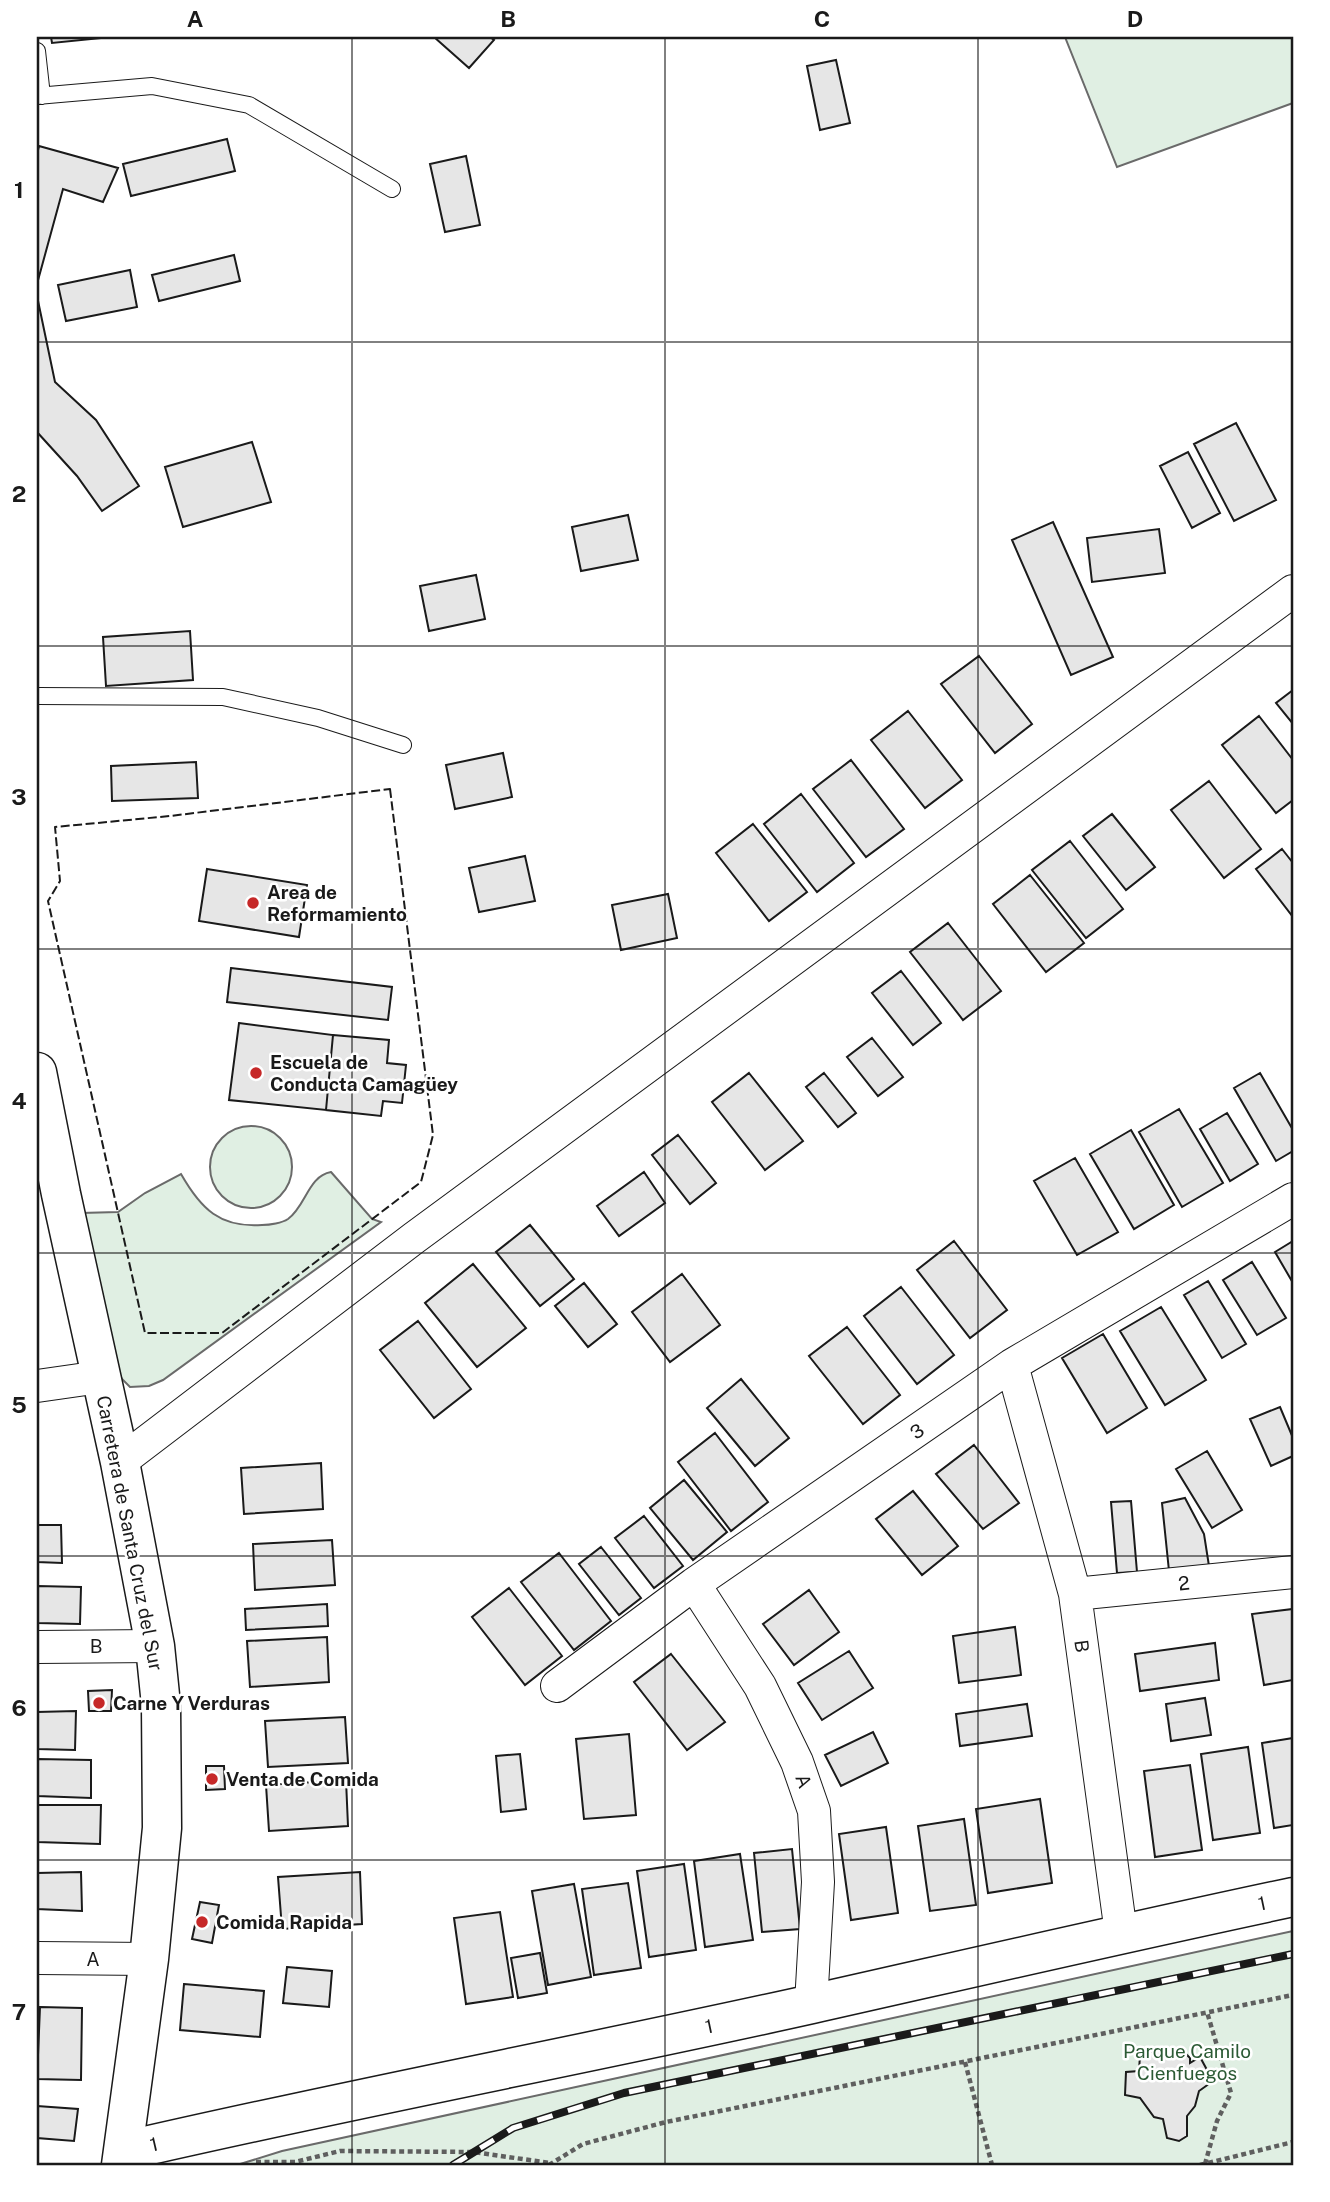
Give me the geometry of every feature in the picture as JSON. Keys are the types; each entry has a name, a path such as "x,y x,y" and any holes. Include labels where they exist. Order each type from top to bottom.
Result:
{"street":[{"path":"120,1462 414,1238 1293,591"},
{"name":"Carretera de Santa Cruz del Sur","path":"37,1072 120,1462 155,1646 161,1705 162,1828 149,1959 122,2158"},
{"name":"3","path":"557,1686 694,1584 1012,1365 1293,1199"},
{"name":"B","path":"1012,1365 1075,1594 1121,1933"},
{"path":"37,1385 100,1377"},
{"name":"2","path":"1075,1594 1293,1572"},
{"name":"A","path":"694,1584 760,1686 797,1762 814,1811 818,1882 811,2004"},
{"name":"B","path":"37,1647 155,1646"},
{"name":"1","path":"122,2158 229,2126 811,2004 1121,1933 1293,1897"},
{"name":"A","path":"37,1958 149,1959"}],"lane":[{"path":"37,51 39,96 152,86 199,97 249,104 392,189"},
{"path":"37,696 223,696 318,718 403,745"}],"path":[{"path":"246,2162 297,2164 340,2151 473,2152 550,2164 583,2144 666,2122 1293,1995"},
{"path":"1207,2012 1231,2093 1217,2121 1208,2164 1293,2143"},
{"path":"965,2062 992,2165"}],"green space":[{"path":"1065,37 1293,37 1293,103 1117,167"},
{"path":"251,1126 267,1129 280,1138 289,1151 292,1167 289,1183 280,1196 267,1205 251,1208 235,1205 222,1196 213,1183 210,1167 213,1151 222,1138 235,1129"},
{"path":"331,1172 372,1219 381,1222 163,1380 149,1386 130,1387 112,1361 81,1213 118,1212 145,1193 181,1174 196,1197 213,1214 234,1223 272,1224 288,1219 317,1179"},
{"name":"Parque Camilo Cienfuegos","path":"1293,1931 1293,2165 237,2165 282,2151"}],"building":[{"path":"51,37 111,37 52,43"},
{"path":"434,37 490,37 494,40 469,68"},
{"path":"836,60 850,123 820,130 807,66"},
{"path":"227,139 235,171 131,196 123,164"},
{"path":"39,146 118,168 103,202 63,189 37,284 37,154"},
{"path":"466,156 480,225 445,232 430,164"},
{"path":"234,255 240,281 159,301 152,275"},
{"path":"130,270 137,307 66,321 58,285"},
{"path":"37,296 55,382 96,420 139,486 102,511 77,476 37,432"},
{"path":"1236,423 1276,500 1234,521 1194,444"},
{"path":"252,442 271,502 183,527 165,467"},
{"path":"1188,452 1220,513 1192,528 1160,466"},
{"path":"628,515 638,560 581,571 572,527"},
{"path":"1053,522 1113,657 1071,675 1012,540"},
{"path":"1159,529 1165,573 1092,582 1087,538"},
{"path":"476,575 485,619 429,631 420,586"},
{"path":"190,631 193,680 106,686 103,637"},
{"path":"979,656 1032,724 995,753 941,684"},
{"path":"1293,690 1293,724 1276,703"},
{"path":"908,711 962,780 925,808 871,740"},
{"path":"1259,716 1293,760 1293,800 1276,813 1222,745"},
{"path":"503,753 512,797 455,809 446,765"},
{"path":"851,760 904,829 866,857 813,789"},
{"path":"196,762 198,798 112,801 111,766"},
{"path":"1209,781 1261,849 1224,878 1171,810"},
{"path":"801,794 854,863 817,892 764,824"},
{"path":"1112,814 1155,867 1126,890 1083,836"},
{"path":"753,824 807,892 769,921 716,853"},
{"path":"1070,841 1123,909 1086,938 1032,870"},
{"path":"1282,849 1293,863 1293,917 1256,869"},
{"path":"525,856 535,901 479,912 469,868"},
{"name":"Area de Reformamiento","path":"207,869 307,885 299,937 199,921"},
{"path":"1030,875 1084,943 1046,972 993,904"},
{"path":"668,894 677,938 621,950 612,905"},
{"path":"948,923 1001,991 963,1020 910,952"},
{"path":"231,968 392,987 388,1020 227,1002"},
{"path":"901,971 941,1023 913,1045 872,993"},
{"path":"239,1023 333,1035 326,1110 229,1100"},
{"path":"333,1035 389,1040 387,1063 406,1065 402,1103 383,1101 381,1116 326,1110"},
{"path":"872,1038 903,1077 878,1096 847,1057"},
{"path":"749,1073 803,1141 765,1170 712,1102"},
{"path":"824,1073 856,1113 838,1127 806,1087"},
{"path":"1260,1073 1293,1130 1293,1151 1276,1161 1234,1088"},
{"path":"1179,1109 1223,1183 1182,1207 1139,1132"},
{"path":"1227,1113 1258,1164 1230,1181 1200,1129"},
{"path":"1131,1130 1174,1205 1134,1229 1090,1154"},
{"path":"678,1135 716,1183 690,1204 652,1155"},
{"path":"1075,1158 1118,1232 1077,1255 1034,1181"},
{"path":"644,1172 665,1203 619,1236 597,1206"},
{"path":"530,1225 574,1279 540,1306 496,1252"},
{"path":"954,1241 1007,1310 970,1338 917,1270"},
{"path":"1293,1241 1293,1283 1275,1252"},
{"path":"1252,1262 1286,1318 1257,1335 1223,1280"},
{"path":"473,1264 526,1328 477,1367 425,1303"},
{"path":"682,1274 720,1325 670,1362 632,1312"},
{"path":"1208,1281 1246,1344 1222,1358 1184,1295"},
{"path":"584,1283 617,1324 588,1347 555,1306"},
{"path":"901,1287 954,1355 917,1384 864,1316"},
{"path":"1161,1307 1206,1380 1165,1405 1120,1331"},
{"path":"418,1321 471,1389 434,1418 380,1350"},
{"path":"847,1327 900,1395 863,1424 809,1356"},
{"path":"1103,1334 1147,1408 1107,1433 1062,1358"},
{"path":"741,1379 789,1438 755,1466 707,1408"},
{"path":"1280,1407 1293,1438 1293,1456 1271,1466 1250,1419"},
{"path":"715,1433 768,1502 731,1531 678,1462"},
{"path":"974,1445 1019,1503 983,1529 936,1474"},
{"path":"1207,1451 1242,1510 1212,1528 1176,1469"},
{"path":"321,1463 323,1509 244,1514 241,1468"},
{"path":"684,1480 727,1532 693,1560 650,1508"},
{"path":"913,1491 958,1546 922,1575 876,1519"},
{"path":"1185,1498 1204,1534 1209,1566 1169,1571 1162,1503"},
{"path":"1131,1501 1137,1572 1117,1573 1111,1502"},
{"path":"644,1516 683,1566 654,1588 615,1538"},
{"path":"37,1525 61,1525 62,1563 37,1562"},
{"path":"332,1540 335,1585 255,1590 253,1544"},
{"path":"601,1547 641,1598 619,1615 579,1564"},
{"path":"559,1553 611,1621 574,1650 521,1582"},
{"path":"37,1586 81,1587 80,1624 37,1623"},
{"path":"509,1588 562,1656 525,1685 472,1617"},
{"path":"809,1590 839,1632 794,1665 763,1624"},
{"path":"327,1604 328,1626 246,1630 245,1609"},
{"path":"1293,1609 1293,1680 1264,1685 1252,1614"},
{"path":"1015,1627 1021,1675 959,1683 953,1636"},
{"path":"327,1637 329,1682 250,1687 247,1641"},
{"path":"1215,1643 1219,1680 1140,1691 1135,1654"},
{"path":"849,1651 873,1688 822,1720 798,1683"},
{"path":"671,1654 725,1722 687,1750 634,1682"},
{"path":"112,1690 111,1711 89,1711 88,1691"},
{"path":"1205,1698 1211,1735 1171,1741 1166,1704"},
{"path":"1027,1704 1032,1736 960,1746 956,1714"},
{"path":"76,1711 75,1750 37,1749 37,1712"},
{"path":"345,1717 348,1763 268,1767 265,1721"},
{"path":"873,1732 888,1763 841,1786 825,1755"},
{"path":"629,1734 636,1815 584,1819 576,1739"},
{"path":"1293,1738 1293,1825 1274,1828 1262,1743"},
{"path":"1248,1747 1260,1833 1213,1840 1201,1754"},
{"path":"520,1754 526,1809 501,1812 496,1756"},
{"path":"37,1759 91,1760 91,1798 37,1796"},
{"path":"1190,1765 1202,1850 1155,1857 1144,1771"},
{"path":"206,1766 224,1766 225,1789 206,1790"},
{"path":"346,1780 348,1826 269,1831 266,1785"},
{"path":"1040,1799 1052,1883 988,1893 976,1809"},
{"path":"37,1805 101,1805 100,1844 37,1842"},
{"path":"964,1819 976,1905 930,1911 918,1826"},
{"path":"886,1827 898,1913 851,1920 839,1834"},
{"path":"792,1849 800,1929 762,1932 754,1853"},
{"path":"740,1854 753,1940 705,1947 694,1861"},
{"path":"684,1864 696,1950 649,1957 637,1871"},
{"path":"81,1872 82,1911 37,1909 37,1873"},
{"path":"360,1872 362,1924 282,1929 278,1877"},
{"path":"628,1883 641,1968 594,1975 582,1889"},
{"path":"574,1884 591,1977 548,1985 532,1891"},
{"path":"200,1902 219,1905 212,1943 192,1939"},
{"path":"500,1912 513,1997 466,2004 454,1918"},
{"path":"540,1953 547,1993 518,1998 511,1958"},
{"path":"287,1967 332,1971 329,2007 283,2003"},
{"path":"184,1984 264,1991 260,2037 180,2030"},
{"path":"40,2007 82,2008 81,2080 37,2079"},
{"path":"1161,2049 1182,2050 1190,2058 1190,2063 1200,2057 1213,2081 1199,2091 1195,2106 1187,2116 1187,2136 1179,2141 1167,2138 1163,2119 1154,2117 1140,2098 1125,2095 1126,2072 1139,2071 1140,2055"},
{"path":"37,2106 78,2109 74,2141 37,2138"}],"railway":[{"path":"453,2165 513,2128 624,2093 1293,1954"}],"fence":[{"path":"390,789 433,1135 421,1182 222,1333 145,1333 48,901 60,881 55,827 390,789"}],"place":[{"name":"Area de Reformamiento","path":"253,903"},
{"name":"Escuela de Conducta Camagüey","path":"256,1073"},
{"name":"Carne Y Verduras","path":"99,1703"},
{"name":"Venta de Comida","path":"212,1779"},
{"name":"Comida Rapida","path":"202,1922"}]}
